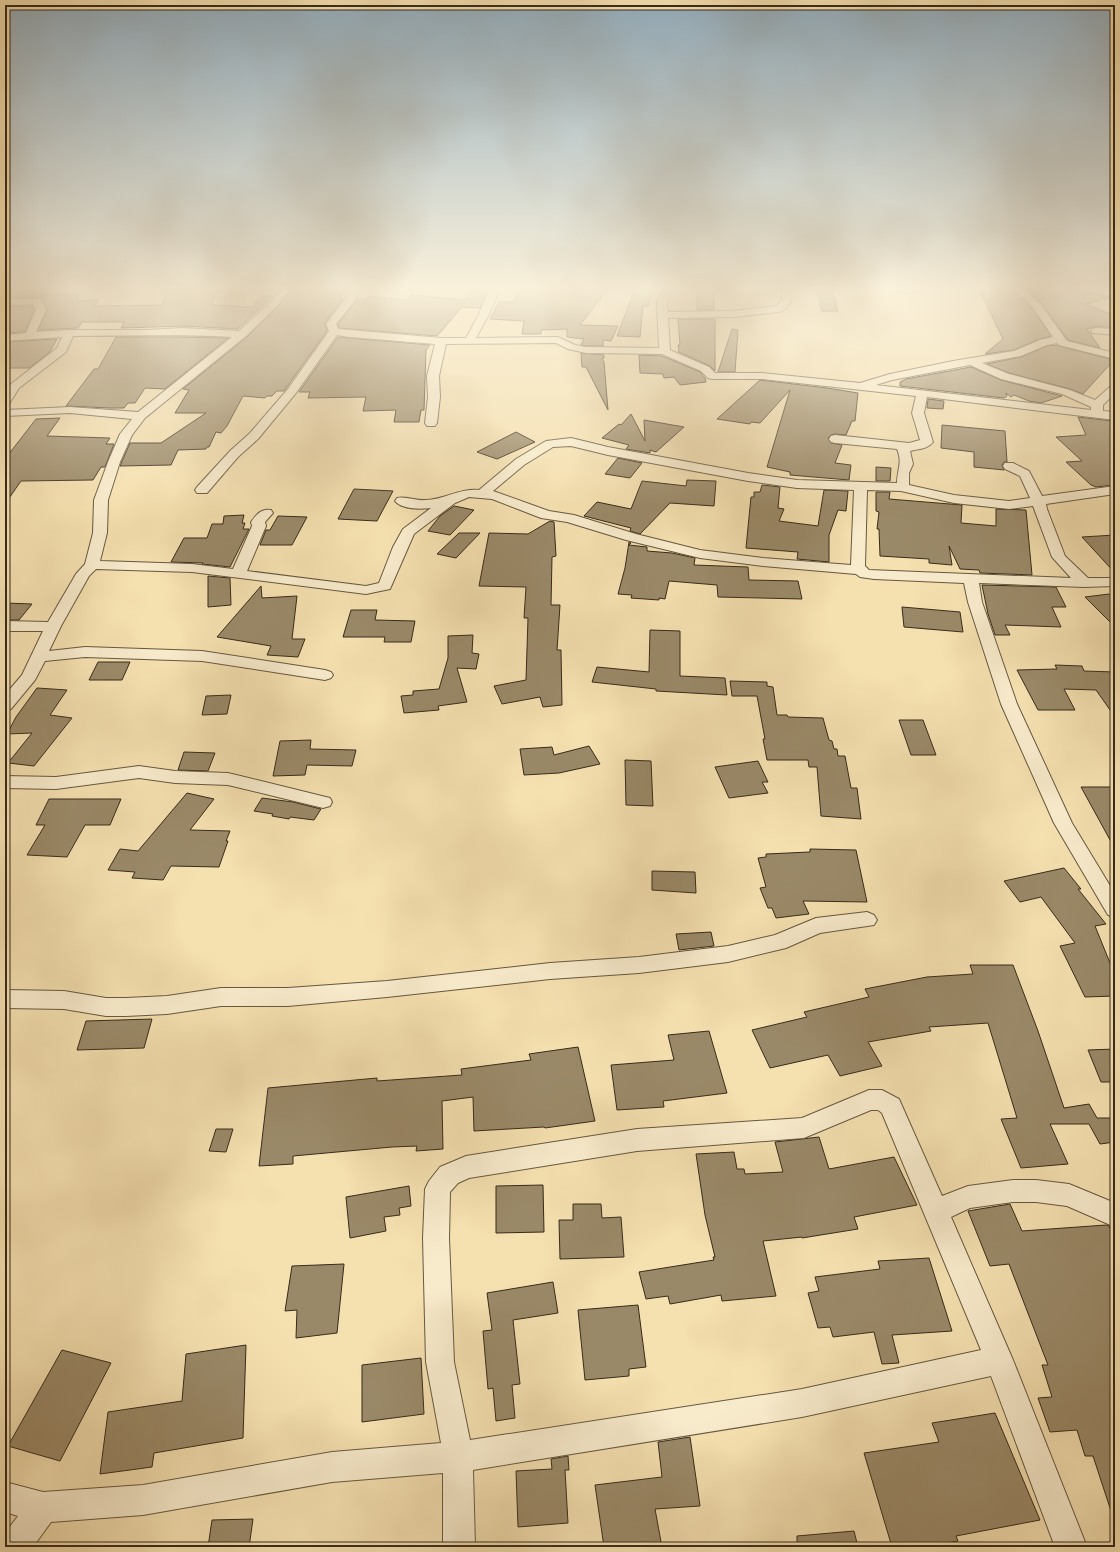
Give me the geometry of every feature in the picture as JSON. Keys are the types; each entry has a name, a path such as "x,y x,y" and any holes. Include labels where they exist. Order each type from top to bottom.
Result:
{"street":[{"path":"5,402 15,386 47,361"},
{"path":"5,705 29,677 53,627 83,574 92,565 100,533 101,500 114,462 126,434 141,416 208,361"},
{"path":"202,490 234,454 254,436 292,391 313,361"},
{"path":"431,423 434,397 432,376 437,361"},
{"path":"688,361 705,369 712,376 762,376 922,394 1097,409"},
{"path":"856,387 890,377 970,361"},
{"path":"973,361 982,369 1066,392 1097,409 1115,416"},
{"path":"1097,409 1102,398 1115,388"},
{"path":"835,439 909,447 927,442 918,413 922,394"},
{"path":"5,413 70,410 141,416"},
{"path":"482,494 520,462 550,444 571,442 608,451 748,477 798,484 901,487 954,499 1009,505 1115,490"},
{"path":"901,487 903,484 903,473 907,464 902,446"},
{"path":"1009,466 1025,474 1039,501 1040,509 1059,557 1084,584"},
{"path":"860,487 858,566 865,574 1084,584 1114,583"},
{"path":"92,565 192,568 366,590 376,589 385,586 400,547 408,532 450,500 457,496 469,493 494,496 546,514 569,518 700,554 763,562 860,570"},
{"path":"402,501 414,505 423,505 450,500"},
{"path":"238,574 260,526 258,522 266,513"},
{"path":"971,579 975,602 1009,704 1063,823 1115,910"},
{"path":"5,626 54,627"},
{"path":"39,657 85,652 202,656 325,675"},
{"path":"5,782 56,783 139,772 175,777 228,779 323,802"},
{"path":"5,999 64,1000 106,1007 126,1007 167,1005 220,997 288,996 387,989 550,971 639,965 728,954 779,942 816,926 867,920"},
{"path":"459,1547 458,1457 440,1362 436,1238 438,1189 449,1174 466,1167 637,1140 804,1128 869,1100 882,1100 891,1106 999,1360 1072,1547"},
{"path":"935,1212 968,1197 1013,1191 1028,1191 1069,1195 1115,1215"},
{"path":"5,1497 42,1507 143,1500 332,1467 458,1457 802,1403 999,1360"},
{"path":"14,1547 42,1507"}],"building":[{"path":"5,361 38,361 29,368 5,368"},
{"path":"102,361 199,361 165,389 145,388 135,403 128,403 124,408 66,406 94,369 98,369"},
{"path":"217,361 305,361 284,391 277,391 272,396 267,396 265,398 243,396 227,426 221,433 216,432 209,447 206,449 178,450 171,465 120,466 130,443 161,443 206,413 175,413 189,390 183,389"},
{"path":"321,361 426,361 424,410 421,410 419,422 394,422 396,410 363,411 366,397 308,398 310,392 299,392"},
{"path":"582,361 604,361 608,410 586,367 582,367"},
{"path":"639,361 675,361 700,372 705,378 706,382 680,385 674,377 664,378 663,374 640,373"},
{"path":"700,361 715,361 715,371 710,366"},
{"path":"721,361 736,361 735,372 718,372"},
{"path":"999,361 1113,361 1083,394 1070,389 1009,373 987,364"},
{"path":"971,367 1001,380 1062,396 1041,403 1029,401 1014,395 1011,397 1006,393 1007,396 1004,398 900,386 900,382 906,379"},
{"path":"760,380 858,393 855,421 852,421 846,435 835,434 828,438 831,443 842,445 835,463 851,465 849,480 790,475 790,472 767,467 790,390 760,423 751,422 750,424 717,419"},
{"path":"928,399 944,401 943,409 927,408"},
{"path":"631,414 645,441 644,420 684,427 656,452 650,450 650,453 626,449 629,445 602,438 619,424 621,425"},
{"path":"1078,417 1112,421 1115,427 1115,485 1096,487 1091,485 1066,462 1082,461 1056,437 1086,435"},
{"path":"60,418 47,436 110,438 106,444 114,444 105,467 101,467 93,480 21,481 5,504 5,459 36,419"},
{"path":"942,425 1005,431 1007,462 1004,462 1002,465 1004,470 974,467 974,452 941,448"},
{"path":"516,432 535,442 497,459 477,452"},
{"path":"618,458 642,463 630,478 605,474"},
{"path":"876,467 891,468 890,481 876,481"},
{"path":"687,480 716,481 714,506 670,503 640,534 630,531 631,528 584,516 597,502 631,509 642,481 686,486"},
{"path":"762,485 780,487 778,508 784,509 779,521 818,526 824,490 848,491 846,511 838,510 829,535 829,562 797,559 798,552 746,548 751,497 754,497 754,492 760,492"},
{"path":"354,489 393,491 377,521 338,519"},
{"path":"876,492 890,492 889,499 962,505 961,523 996,526 996,509 1026,510 1032,575 980,573 979,570 960,569 949,546 952,565 929,563 929,559 880,556 879,529 877,529 879,512 876,511"},
{"path":"454,506 474,510 450,535 428,531 440,516"},
{"path":"244,515 242,523 245,523 243,529 249,529 230,567 202,564 203,563 171,562 184,538 207,538 212,524 223,524 224,516"},
{"path":"278,516 307,517 292,545 260,545 266,530 270,530"},
{"path":"550,521 554,522 556,556 552,557 551,605 560,605 557,650 561,650 562,705 543,707 540,697 502,704 494,686 526,680 528,618 524,618 526,587 479,586 489,533 528,534"},
{"path":"459,533 480,533 456,558 437,554"},
{"path":"1115,535 1115,573 1082,537"},
{"path":"629,542 631,543 629,545 647,547 647,551 672,553 695,558 694,565 748,567 749,580 798,581 802,599 718,597 717,585 669,581 665,599 631,598 632,595 618,594 625,568"},
{"path":"208,576 230,578 231,605 208,607"},
{"path":"982,585 1056,587 1066,607 1052,607 1061,627 1005,625 1010,635 995,635 988,614"},
{"path":"261,586 262,598 297,596 292,639 305,639 298,657 267,655 271,646 217,637"},
{"path":"1109,594 1115,599 1115,627 1085,597"},
{"path":"5,603 32,604 19,620 5,620"},
{"path":"902,607 960,612 963,632 904,627"},
{"path":"351,610 377,610 375,620 415,621 411,642 384,642 385,637 343,637"},
{"path":"650,630 680,631 680,676 725,678 727,695 656,691 656,689 592,682 597,667 649,672"},
{"path":"473,635 472,653 479,654 476,669 457,668 467,702 438,706 439,710 404,713 401,696 413,695 413,691 439,689 448,658 448,636"},
{"path":"98,662 130,662 122,680 89,680"},
{"path":"1055,665 1082,666 1084,671 1115,672 1115,717 1096,690 1064,689 1075,710 1038,710 1017,670 1057,669"},
{"path":"730,681 767,682 767,686 773,687 777,715 787,715 788,717 823,718 829,740 832,741 834,749 837,749 838,756 845,756 851,788 857,788 861,819 821,816 817,767 809,767 808,760 767,760 763,739 765,739 757,696 732,696"},
{"path":"37,688 67,690 50,715 72,718 34,766 8,763 32,733 7,734 16,717"},
{"path":"231,695 227,714 202,715 206,696"},
{"path":"899,720 923,720 936,755 911,755"},
{"path":"311,740 310,749 356,750 352,766 307,765 305,775 273,776 280,741"},
{"path":"589,746 600,764 559,773 524,775 520,749 552,747 554,755"},
{"path":"184,752 215,753 208,771 178,770"},
{"path":"625,760 651,761 653,806 626,805"},
{"path":"758,761 768,782 762,782 768,793 729,798 715,767"},
{"path":"1081,787 1115,787 1115,849"},
{"path":"187,793 214,799 190,830 230,831 219,867 171,866 163,880 132,878 135,872 108,870 120,849 138,851"},
{"path":"262,798 293,802 321,809 314,820 290,817 289,819 272,816 273,814 254,811"},
{"path":"49,799 121,799 110,825 85,825 67,857 27,855 45,825 36,825"},
{"path":"810,849 856,850 867,902 803,901 809,914 776,918 772,908 768,908 760,888 766,887 758,858 766,857 766,854 810,852"},
{"path":"1064,868 1081,889 1078,889 1106,924 1095,926 1110,963 1115,963 1115,996 1085,997 1060,946 1075,943 1041,897 1020,902 1004,881"},
{"path":"652,871 695,872 696,893 652,890"},
{"path":"711,932 714,946 679,950 676,934"},
{"path":"970,965 1013,965 1038,1031 1064,1108 1089,1104 1097,1118 1115,1118 1115,1142 1100,1144 1089,1124 1050,1124 1068,1164 1021,1168 1001,1119 1017,1118 988,1023 929,1027 931,1031 868,1042 882,1066 840,1076 828,1055 770,1068 752,1030 807,1017 804,1012 869,997 865,989 927,977 973,974"},
{"path":"152,1019 144,1048 77,1050 86,1021"},
{"path":"709,1031 727,1093 663,1101 664,1107 617,1110 611,1065 674,1060 668,1035"},
{"path":"578,1047 595,1121 545,1128 474,1131 473,1097 442,1101 443,1149 416,1151 417,1146 392,1147 293,1156 293,1164 259,1166 268,1088 377,1078 377,1081 462,1075 461,1069 531,1060 529,1054"},
{"path":"1115,1049 1115,1082 1101,1082 1088,1050"},
{"path":"216,1129 233,1129 226,1152 209,1151"},
{"path":"819,1137 829,1169 894,1157 917,1205 854,1217 858,1229 802,1238 763,1241 776,1296 722,1301 721,1295 670,1304 668,1296 646,1299 639,1272 714,1260 713,1257 715,1257 705,1215 696,1154 734,1152 737,1169 744,1169 745,1174 783,1172 775,1142"},
{"path":"543,1185 544,1232 496,1233 496,1186"},
{"path":"409,1186 411,1206 399,1208 400,1215 384,1217 386,1231 350,1238 346,1197"},
{"path":"573,1204 601,1204 602,1218 621,1217 624,1257 560,1259 559,1220 573,1220"},
{"path":"1010,1204 1022,1231 1106,1225 1109,1226 1115,1239 1115,1513 1112,1514 1093,1456 1085,1456 1077,1430 1050,1432 1038,1398 1052,1397 1042,1365 1048,1365 1009,1264 990,1266 968,1211"},
{"path":"929,1258 952,1331 892,1335 899,1363 882,1364 874,1332 833,1337 830,1327 818,1328 808,1293 819,1291 815,1277 880,1269 878,1261"},
{"path":"344,1264 337,1333 296,1338 297,1310 285,1311 292,1266"},
{"path":"553,1282 558,1313 513,1320 520,1384 512,1385 515,1418 496,1421 493,1388 488,1389 483,1331 492,1330 487,1293"},
{"path":"638,1305 646,1367 629,1369 629,1376 585,1380 578,1310"},
{"path":"246,1345 243,1438 154,1453 152,1467 100,1474 108,1412 182,1401 186,1354"},
{"path":"62,1350 111,1363 60,1461 8,1446"},
{"path":"421,1358 424,1414 362,1422 362,1365"},
{"path":"995,1413 1040,1520 956,1536 958,1541 922,1547 892,1547 864,1453 939,1442 932,1423"},
{"path":"690,1437 700,1506 655,1509 662,1547 604,1547 595,1485 662,1477 658,1442"},
{"path":"568,1456 569,1470 565,1470 568,1523 518,1527 516,1471 552,1469 551,1459"},
{"path":"253,1519 249,1547 208,1547 212,1520"},
{"path":"854,1531 858,1547 797,1547 797,1536"}]}
